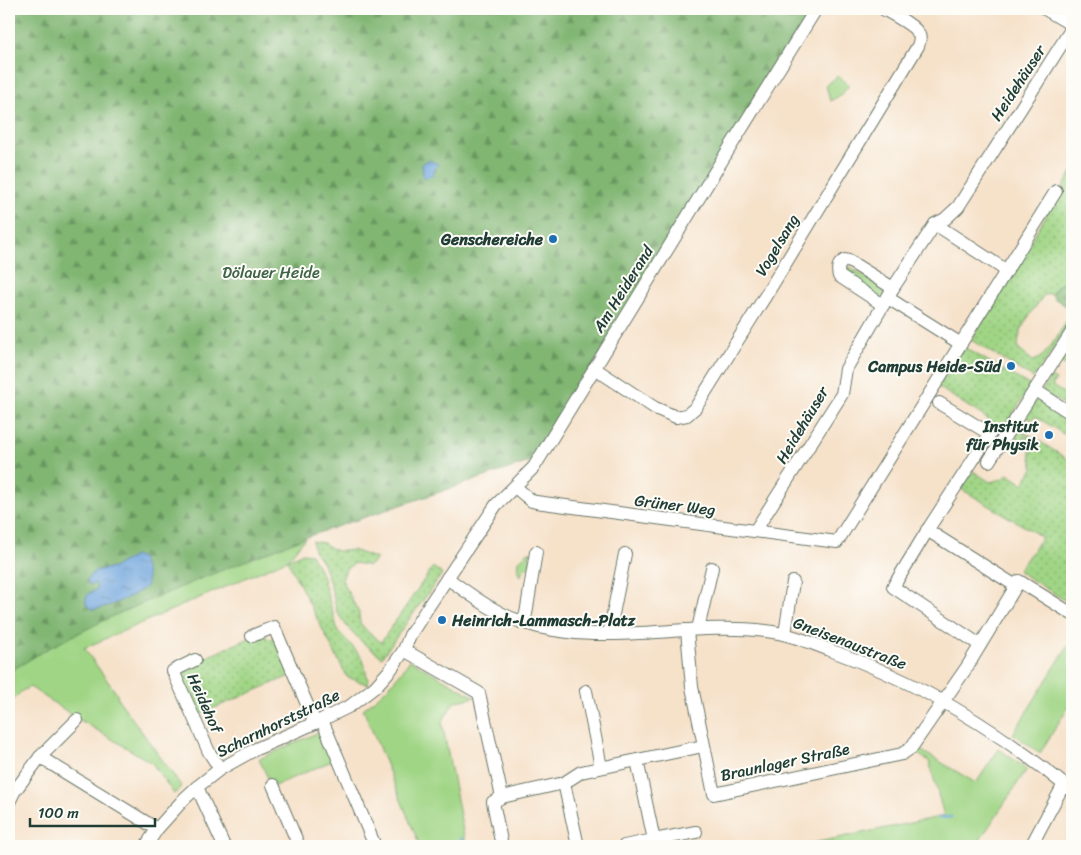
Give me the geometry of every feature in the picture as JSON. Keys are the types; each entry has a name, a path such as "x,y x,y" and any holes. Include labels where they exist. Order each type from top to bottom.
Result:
{"street":[{"name":"Am Heiderand","path":"447,578 496,505 534,467 816,9"},
{"name":"Vogelsang","path":"594,368 655,408 676,417 687,415 696,407 918,46 919,33 883,9"},
{"path":"1045,9 1072,27"},
{"name":"Heidehäuser","path":"755,531 842,394 846,369 888,297 935,224 945,219 958,207 1072,27"},
{"path":"888,297 961,344 1056,191"},
{"path":"935,224 1007,271"},
{"path":"989,461 1072,332"},
{"name":"Grüner Weg","path":"515,487 532,501 536,502 837,542 961,344"},
{"path":"1035,390 1072,414"},
{"path":"939,403 990,434 927,530 893,587 980,644"},
{"path":"927,530 1016,586"},
{"path":"521,622 526,614 536,552"},
{"path":"609,634 625,554"},
{"name":"Braunlager Straße","path":"712,568 692,630 692,687 714,794 902,754 911,748 943,702"},
{"path":"447,578 410,635 404,650 479,693 497,799 502,846"},
{"name":"Gneisenaustraße","path":"447,578 491,608 521,622 566,632 609,634 692,630 745,630 785,634 848,656 894,676 943,702 1021,752 1068,788"},
{"path":"943,702 1019,581 1072,614"},
{"path":"785,634 794,582"},
{"path":"252,636 274,627 375,846"},
{"name":"Scharnhorststraße","path":"146,846 157,829 184,799 220,769 256,749 319,722 350,706 374,687 391,669 404,650"},
{"name":"Heidehof","path":"195,660 173,671 209,752 220,769"},
{"path":"586,692 601,767"},
{"path":"9,802 14,792 40,757 77,720"},
{"path":"497,799 564,782 581,772 704,746"},
{"path":"40,757 157,829"},
{"path":"637,760 654,840"},
{"path":"564,782 578,846"},
{"path":"273,785 299,846"},
{"path":"197,787 224,846"},
{"path":"1031,846 1068,788"},
{"path":"624,846 696,832"}],"green space":[{"name":"Dölauer Heide","path":"9,9 812,9 535,460 306,537 205,577 113,616 49,648 9,672"},
{"path":"838,76 849,85 841,95 830,101 826,85"},
{"path":"1072,172 1072,234 1067,241 1072,263 1064,283 1058,285 1052,294 1043,296 1026,321 1018,342 1019,350 1033,361 1039,359 1055,340 1072,311 1072,319 1033,378 971,340"},
{"path":"1072,263 1072,310 1054,298 1052,294 1058,285 1064,283"},
{"path":"846,265 887,290 881,299 843,275"},
{"path":"1072,343 1072,353 1065,366 1060,362"},
{"path":"962,346 1031,386 997,438 973,465 1000,427 938,387"},
{"path":"1051,377 1056,380 1052,386 1072,398 1072,410 1042,391"},
{"path":"1038,398 1072,419 1072,441 1035,416 1032,420 1026,417"},
{"path":"1019,428 1027,432 1021,442 1015,438"},
{"path":"1028,434 1072,462 1072,605 1018,571 1042,537 961,489 973,471 990,482 1002,479 1008,474 1023,484 1033,468 1029,446 1023,442"},
{"path":"306,537 287,560 84,648 117,694 118,699 182,787 174,794 152,763 75,717 30,687 22,691 9,704 9,672 49,648 113,616"},
{"path":"312,541 324,543 338,551 353,550 377,559 369,566 355,563 346,569 342,580 359,613 360,623 381,642 433,567 442,574 382,657 362,642 348,628 337,612 323,563 314,550"},
{"path":"530,551 531,566 523,569 521,576 518,572 519,560"},
{"path":"303,553 311,554 322,575 338,631 363,659 369,685 347,677 287,560"},
{"path":"265,634 268,640 274,637 290,676 198,715 181,677 187,674 185,669 195,662 254,636"},
{"path":"1072,639 1072,701 1040,753 1013,734"},
{"path":"410,660 475,697 454,702 442,722 466,846 420,846 363,709 389,686"},
{"path":"321,731 334,760 272,787 259,759"},
{"path":"917,748 976,783 999,749 1027,769 976,846 799,846 944,816 929,761 913,751"}],"water":[{"path":"430,160 438,164 432,176 423,178 422,163"},
{"path":"135,556 140,557 145,567 147,576 146,586 130,596 100,608 91,609 86,604 86,598 97,587 95,583 90,585 87,581 91,574 97,570 113,568"}],"waterway":[{"path":"939,818 951,817"},
{"path":"461,838 463,846"}],"place":[{"name":"Genschereiche","path":"553,239"},
{"name":"Campus Heide-Süd","path":"1011,366"},
{"name":"Institut für Physik","path":"1049,435"},
{"name":"Heinrich-Lammasch-Platz","path":"442,620"}]}
